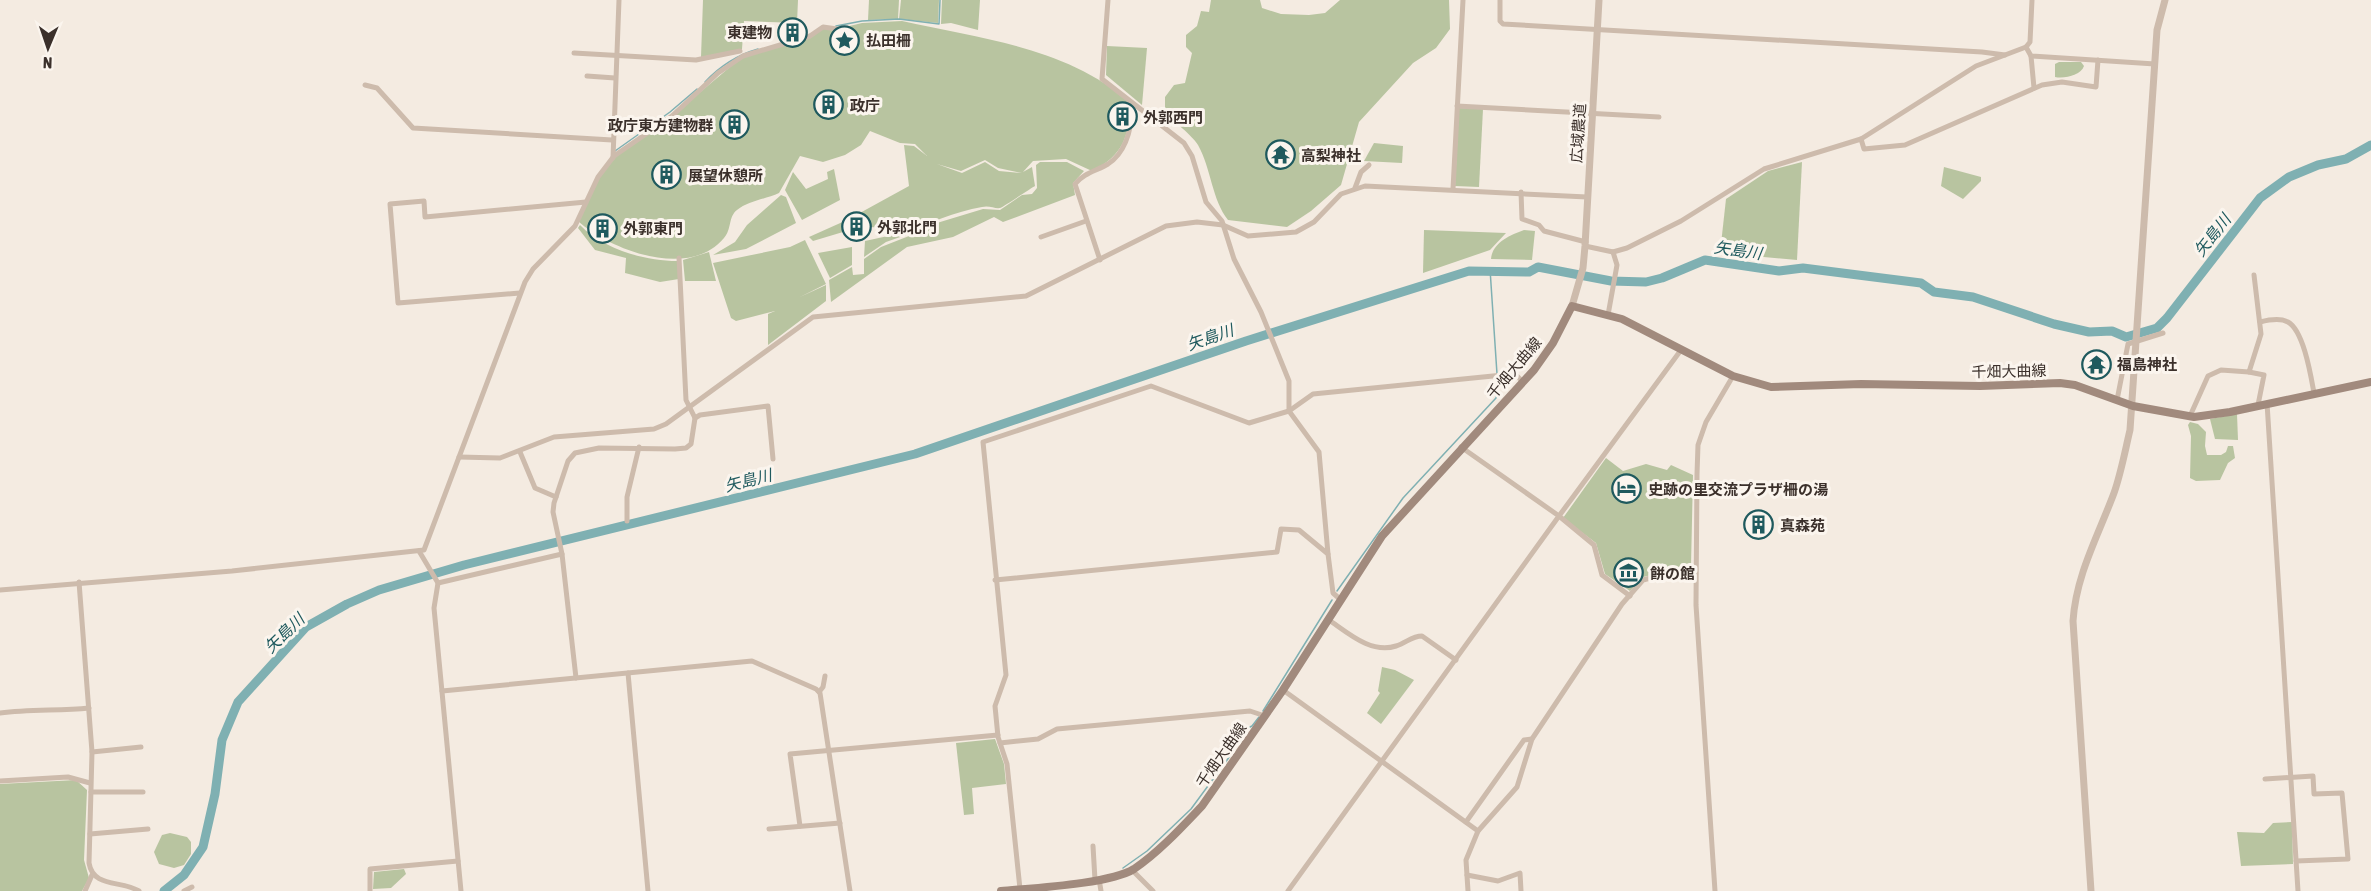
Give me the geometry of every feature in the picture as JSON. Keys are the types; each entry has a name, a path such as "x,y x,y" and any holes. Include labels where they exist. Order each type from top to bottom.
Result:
{"main road":[{"name":"千畑大曲線","path":"1001,891 1099,884 1132,870 1174,836 1202,806 1265,716 1382,536 1542,360 1572,306 1608,315 1733,376 1771,387 1861,384 1991,386 2060,383 2074,385 2133,406 2190,416 2211,415 2371,382"}],"street":[{"path":"613,158 619,0"},
{"path":"1108,0 1102,79 1184,143 1192,156 1206,202 1223,225 1234,259 1261,312 1290,385 1289,411 1319,452 1333,593 1341,600"},
{"path":"1453,189 1463,0"},
{"path":"1500,0 1500,21 1503,24 1598,28 2007,55"},
{"name":"広域農道","path":"1572,306 1580,283 1586,244 1599,0"},
{"path":"1521,192 1522,219 1539,225 1544,231 1613,252 1627,248 1681,221 1764,169 1861,139 1956,77 1976,66 2026,47 2030,42 2032,0"},
{"path":"2091,891 2073,621 2074,599 2078,582 2115,491 2130,430 2154,64 2157,30 2165,0"},
{"path":"0,590 231,571 419,551 429,544 519,293 533,269 575,226 598,177 613,158 672,116 718,73 743,56 810,36 823,27 837,29"},
{"path":"2026,47 2031,56 2034,88"},
{"path":"574,53 696,60 740,51"},
{"path":"2031,56 2154,64"},
{"path":"1861,139 1864,149 1905,145 2034,88 2053,82 2096,87 2098,60"},
{"path":"587,76 615,78"},
{"path":"365,85 377,88 413,128 612,140"},
{"path":"1100,260 1075,184 1092,171 1108,164 1122,150 1133,104"},
{"path":"1457,106 1659,117"},
{"path":"1355,188 1361,172 1369,165"},
{"path":"459,457 500,458 554,437 654,429 666,424 688,405 761,356 813,316 1026,296 1166,226 1197,222 1223,225 1248,236 1296,232 1314,222 1341,194 1365,186 1587,197"},
{"path":"519,293 398,303 390,204 424,201 425,217 586,201"},
{"path":"1041,237 1086,221"},
{"path":"1608,315 1617,265 1613,252"},
{"path":"576,678 562,554 553,512 556,496 568,461 575,453 615,446 686,448 693,438 695,418 688,405 679,258"},
{"path":"2249,372 2261,334 2254,274"},
{"path":"2260,322 2279,321 2291,325 2299,337 2314,393"},
{"path":"2117,400 2128,344 2163,333"},
{"path":"1288,891 1681,350"},
{"path":"2190,416 2208,376 2221,370 2264,375 2258,405"},
{"path":"1020,889 1007,764 998,735 995,706 1006,675 983,442 1151,386 1245,423 1289,411 1313,394 1503,375 1517,376 1523,382"},
{"path":"1715,891 1695,566 1698,445 1706,422 1733,376"},
{"path":"2267,403 2298,891"},
{"path":"695,418 768,406 773,459"},
{"path":"627,521 627,497 639,447"},
{"path":"1461,447 1559,516 1594,545 1602,575 1630,596"},
{"path":"520,452 535,488 556,496"},
{"path":"995,580 1277,552 1281,529 1299,530 1328,554"},
{"path":"419,551 438,582 435,608 461,891"},
{"path":"438,582 562,554"},
{"path":"1468,891 1466,860 1478,831 1517,787 1532,739 1630,596 1643,580 1695,566"},
{"path":"79,582 92,752 88,863 92,875 98,880 126,885 139,891"},
{"path":"1329,620 1366,645 1393,647 1414,636 1422,636 1456,660"},
{"path":"442,690 752,661 819,692"},
{"path":"628,673 648,891"},
{"path":"825,676 823,687 819,692 850,891"},
{"path":"1283,690 1478,831"},
{"path":"0,713 35,709 57,711 89,708"},
{"path":"1000,743 1038,739 1052,731 1068,728 1250,711 1265,716"},
{"path":"800,826 790,754 998,735"},
{"path":"1466,822 1524,740 1532,739"},
{"path":"92,752 141,747"},
{"path":"2265,779 2313,776 2314,794 2342,793 2348,859 2296,861"},
{"path":"0,781 68,777 90,783"},
{"path":"91,792 143,792"},
{"path":"769,830 840,822"},
{"path":"90,834 148,829"},
{"path":"1093,846 1099,884"},
{"path":"370,891 370,869 458,861"},
{"path":"1132,870 1153,891"},
{"path":"1467,875 1497,881 1520,873 1521,891"},
{"path":"85,891 92,875"},
{"path":"184,891 192,887"}],"green space":[{"path":"703,0 798,0 797,23 744,21 742,49 701,57"},
{"path":"869,0 899,0 898,19 868,20"},
{"path":"901,0 939,0 938,23 899,19"},
{"path":"942,0 980,0 978,30 951,23 941,24"},
{"path":"1211,0 1260,0 1262,8 1281,14 1309,15 1325,13 1340,0 1449,0 1450,29 1436,48 1413,63 1359,122 1341,185 1311,211 1287,227 1228,220 1218,203 1198,145 1165,112 1165,97 1174,85 1185,83 1192,53 1186,47 1186,35 1197,26 1201,11 1209,12"},
{"path":"902,21 994,40 1052,57 1080,69 1133,104 1126,136 1118,151 1103,165 1092,171 1066,159 1033,161 1023,172 1032,167 1035,186 1002,207 985,207 962,212 932,222 904,236 902,233 897,233 896,228 867,227 858,214 909,186 904,145 914,146 927,156 915,144 900,143 870,131 861,145 845,155 823,162 800,156 779,193 746,204 737,210 732,216 724,238 709,251 691,257 671,259 629,250 609,242 578,221 590,191 614,156 672,116 743,56 810,36 823,27 837,29 862,23","holes":["985,160 998,168 1022,173 999,171 985,162 962,173 937,164 961,171"]},
{"path":"1107,46 1147,48 1142,105 1106,75"},
{"path":"2081,62 2084,66 2080,72 2072,76 2055,77 2055,64"},
{"path":"1459,108 1483,109 1479,187 1455,186"},
{"path":"1374,143 1403,146 1402,163 1364,161"},
{"path":"1040,162 1067,162 1084,171 1073,183 1075,195 1003,222 994,217 953,237 907,247 831,302 829,280 852,267 853,275 864,274 864,259 881,247 927,226 983,209 1000,210 1022,195 1032,194 1037,188 1036,165"},
{"path":"1802,162 1797,260 1720,253 1726,199 1768,171"},
{"path":"1944,167 1981,177 1981,181 1963,199 1941,186"},
{"path":"834,169 840,200 802,220 785,190 793,172 806,189 828,179 827,172"},
{"path":"781,195 786,197 796,223 746,249 713,255 735,242 747,225"},
{"path":"847,220 848,228 843,232 813,241 809,237"},
{"path":"580,225 600,241 625,252 652,259 677,261 679,279 660,282 625,273 626,258 595,250 578,228"},
{"path":"1424,230 1506,233 1490,250 1423,273"},
{"path":"1524,230 1535,231 1532,260 1491,259 1498,244"},
{"path":"902,233 903,236 886,242 864,257 865,241"},
{"path":"805,240 826,284 800,297 826,285 826,301 768,345 768,314 775,311 736,321 731,318 713,263 790,247"},
{"path":"852,247 852,265 830,278 818,253"},
{"path":"709,252 716,281 685,281 683,260"},
{"path":"2237,414 2238,440 2215,439 2210,419"},
{"path":"2190,422 2198,424 2206,432 2207,455 2221,455 2226,452 2228,446 2233,446 2235,458 2228,463 2220,480 2196,481 2190,478 2191,436 2188,425"},
{"path":"1606,458 1623,471 1646,464 1667,470 1671,465 1693,475 1691,566 1643,577 1630,591 1605,574 1596,543 1563,518"},
{"path":"1382,667 1395,670 1414,680 1381,724 1367,713 1380,693 1378,691"},
{"path":"995,739 1004,764 1006,784 972,788 974,814 964,815 956,743"},
{"path":"76,780 87,790 84,860 89,878 82,891 0,891 0,784"},
{"path":"2292,822 2293,864 2241,866 2237,832 2264,833 2273,823"},
{"path":"170,833 187,837 191,842 191,854 184,865 174,868 159,864 154,852 162,835"},
{"path":"404,869 406,874 391,888 373,889 374,872"}],"waterway":[{"path":"836,26 862,21 899,19 939,24 940,0"},
{"path":"705,82 729,62 758,49"},
{"path":"615,151 670,112 697,89"},
{"name":"矢島川","path":"164,891 184,875 203,847 215,794 222,740 238,702 306,627 347,604 379,590 464,565 915,454 1246,341 1469,271 1529,272 1538,267 1611,281 1646,282 1662,278 1705,260 1779,271 1803,268 1921,283 1934,292 1973,297 2054,324 2089,332 2112,331 2126,337 2157,328 2167,318 2260,198 2289,177 2318,165 2346,159 2371,145"},
{"path":"1337,591 1403,498 1496,398 1498,389 1490,269"},
{"path":"1263,711 1332,600"},
{"path":"1123,868 1147,851 1191,809 1230,756 1240,732 1252,726 1259,717"}],"place":[{"name":"東建物","path":"793,32"},
{"name":"払田柵","path":"845,40"},
{"name":"政庁","path":"829,105"},
{"name":"外郭西門","path":"1122,117"},
{"name":"政庁東方建物群","path":"734,125"},
{"name":"高梨神社","path":"1280,155"},
{"name":"展望休憩所","path":"667,175"},
{"name":"外郭北門","path":"856,227"},
{"name":"外郭東門","path":"602,228"},
{"name":"福島神社","path":"2096,364"},
{"name":"史跡の里交流プラザ柵の湯","path":"1627,489"},
{"name":"真森苑","path":"1759,525"},
{"name":"餅の館","path":"1629,573"}]}
